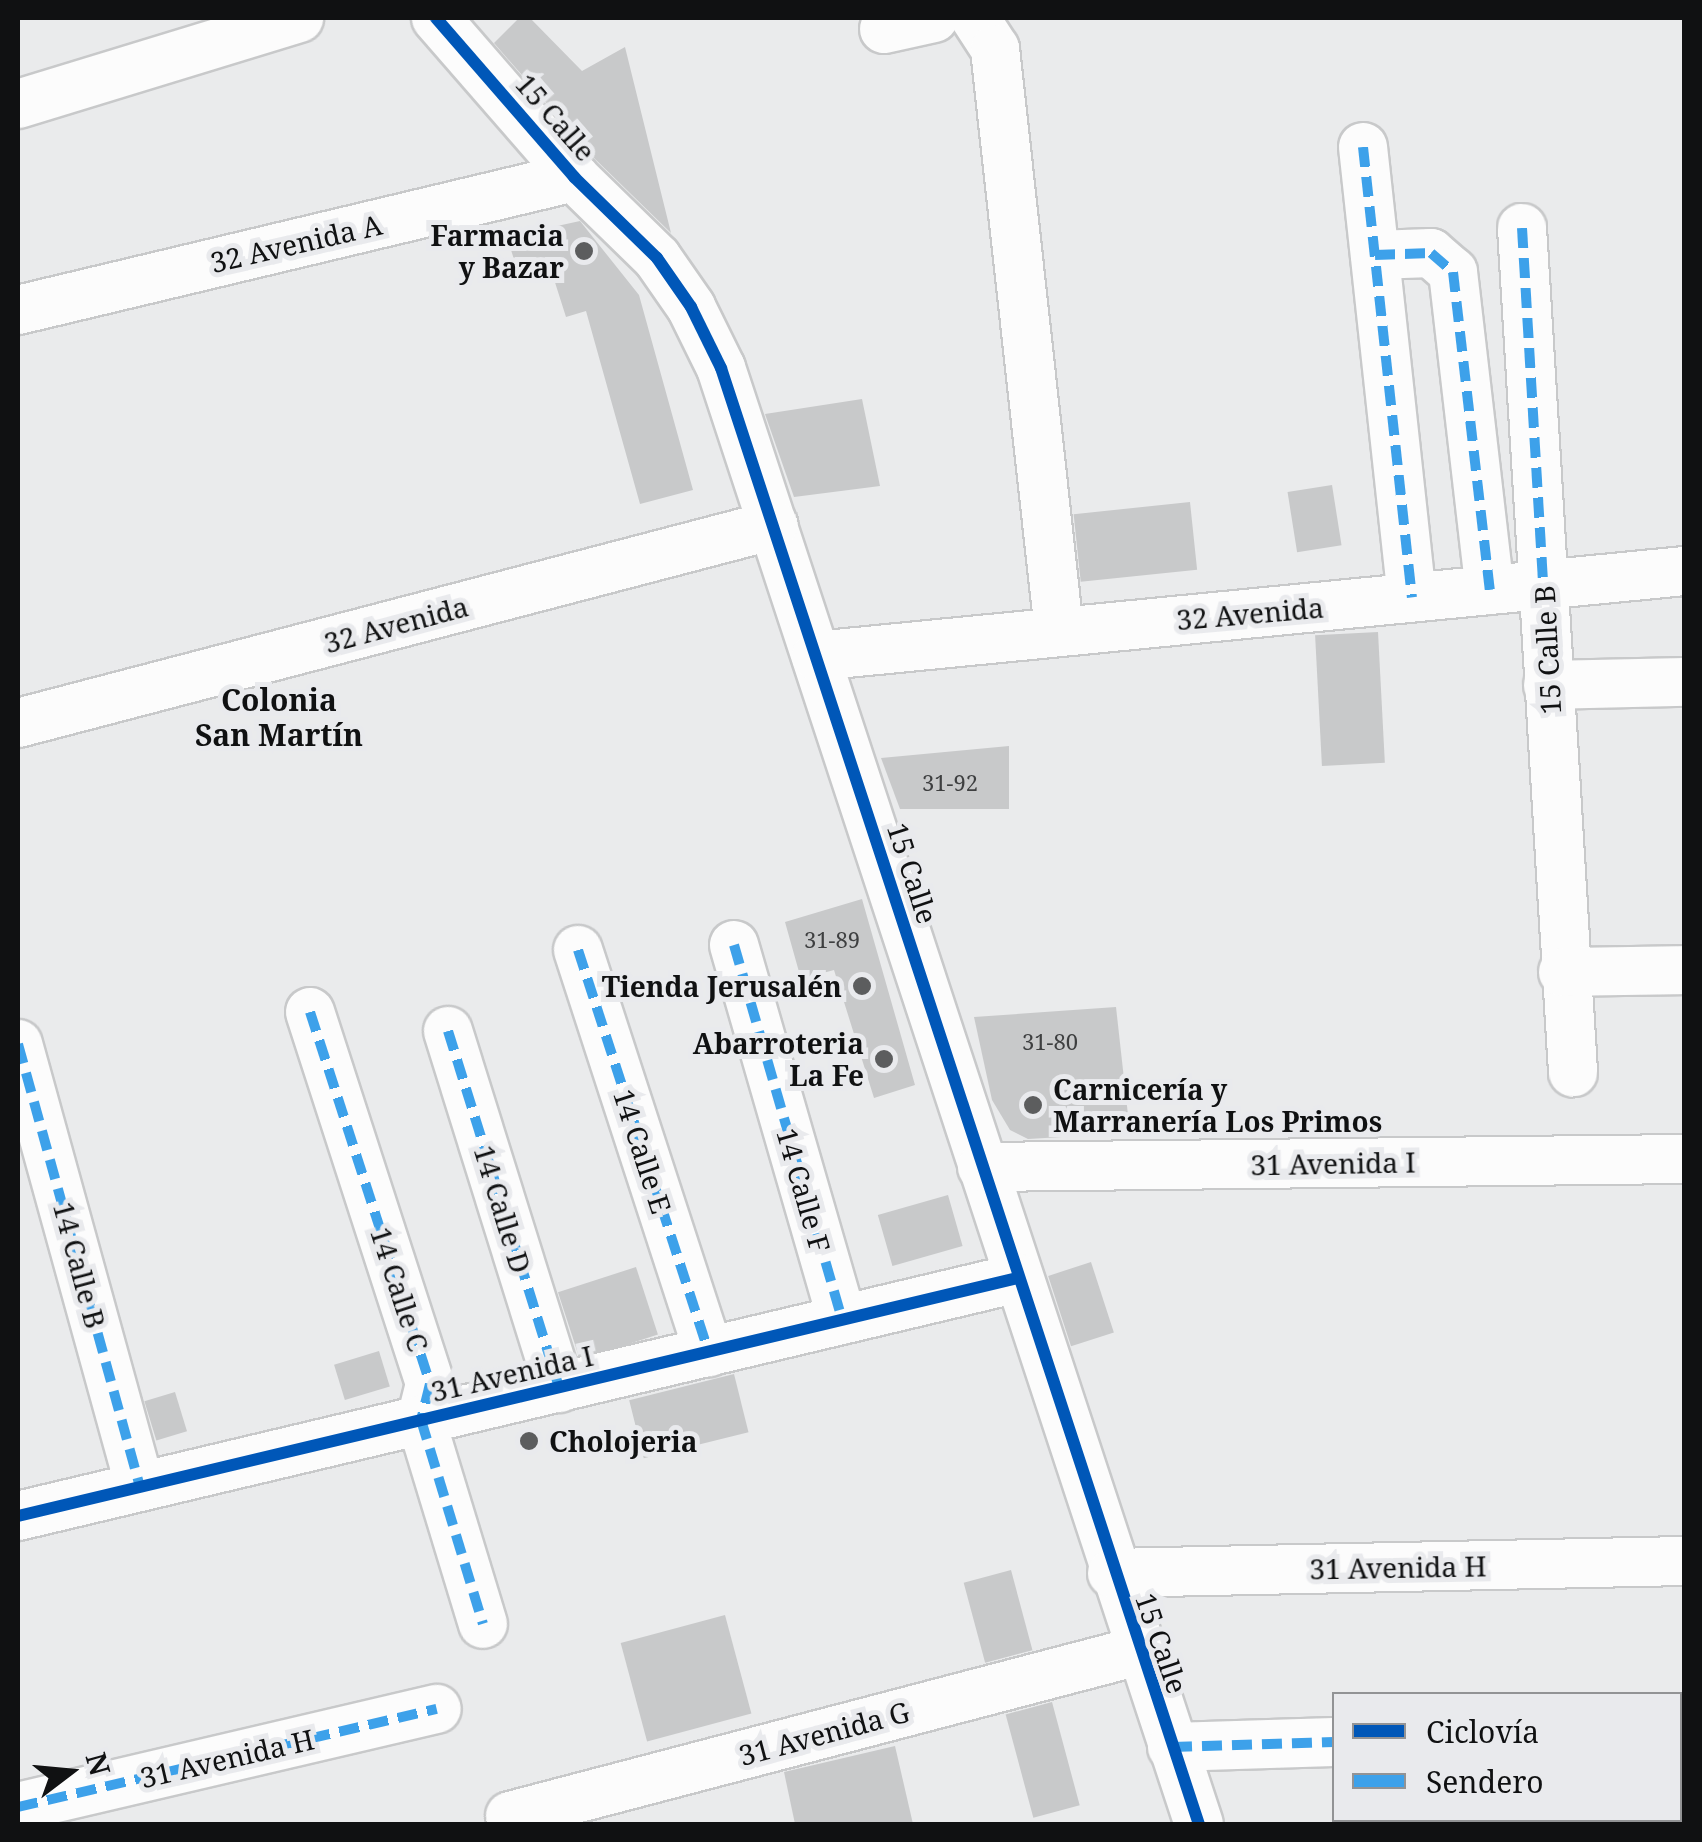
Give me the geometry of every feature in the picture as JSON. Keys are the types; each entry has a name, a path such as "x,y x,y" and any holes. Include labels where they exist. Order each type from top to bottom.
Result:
{"street":[{"path":"18,104 300,18"},
{"name":"15 Calle","path":"436,18 574,177 656,258 691,307 721,368 1112,1573 1199,1824"},
{"path":"884,30 934,18"},
{"path":"975,18 995,49 1060,631"},
{"path":"1363,147 1412,598"},
{"name":"32 Avenida A","path":"18,310 574,177"},
{"name":"15 Calle B","path":"1522,228 1572,1072"},
{"path":"1375,255 1430,253 1453,272 1490,590"},
{"name":"32 Avenida","path":"18,722 774,526"},
{"name":"32 Avenida","path":"816,656 1684,571"},
{"path":"1548,686 1684,682"},
{"name":"14 Calle F","path":"734,945 842,1320"},
{"name":"14 Calle E","path":"578,950 709,1352"},
{"path":"1564,972 1684,970"},
{"name":"14 Calle C","path":"310,1012 430,1384 421,1420 483,1624"},
{"name":"14 Calle D","path":"448,1031 559,1388"},
{"name":"14 Calle B","path":"18,1044 140,1487"},
{"name":"31 Avenida I","path":"982,1167 1684,1159"},
{"name":"31 Avenida I","path":"18,1516 1018,1278"},
{"name":"31 Avenida H","path":"1112,1573 1684,1561"},
{"name":"31 Avenida G","path":"510,1816 1138,1651"},
{"name":"31 Avenida H","path":"18,1808 437,1709"},
{"path":"1172,1748 1332,1742"}],"building":[{"path":"519,18 530,18 582,71 625,47 671,233 594,158 494,43"},
{"path":"580,221 639,295 693,490 640,504 586,311 566,317 552,273 521,282 507,237"},
{"path":"862,399 880,486 794,497 765,414"},
{"path":"1332,485 1342,545 1297,552 1288,492"},
{"path":"1190,502 1197,570 1081,582 1074,514"},
{"path":"1378,632 1385,763 1322,766 1315,635"},
{"path":"1009,746 1009,809 900,809 881,758"},
{"path":"862,899 915,1085 874,1098 834,970 801,979 785,922"},
{"path":"1116,1007 1130,1133 1028,1139 1010,1130 992,1100 974,1017"},
{"path":"948,1195 963,1246 892,1266 878,1215"},
{"path":"1091,1262 1114,1332 1071,1346 1048,1276"},
{"path":"636,1267 658,1335 580,1360 558,1292"},
{"path":"379,1351 390,1386 345,1400 334,1365"},
{"path":"734,1374 749,1432 644,1458 629,1400"},
{"path":"175,1392 187,1431 156,1441 144,1401"},
{"path":"1011,1570 1032,1650 985,1663 964,1583"},
{"path":"725,1615 751,1714 647,1741 621,1643"},
{"path":"1052,1702 1080,1805 1033,1818 1006,1714"},
{"path":"895,1746 913,1824 795,1824 784,1772"}],"marked path":[{"path":"1363,147 1412,597"},
{"path":"1522,228 1543,586"},
{"path":"1375,255 1431,253 1453,272 1490,590"},
{"path":"734,945 842,1320"},
{"path":"578,950 709,1352"},
{"path":"310,1012 430,1384 421,1420 483,1624"},
{"path":"448,1031 559,1388"},
{"path":"18,1044 140,1487"},
{"path":"18,1807 437,1709"},
{"path":"1172,1747 1332,1742"}],"cycle path":[{"path":"436,18 574,177 657,258 691,307 721,368 1199,1824"},
{"path":"18,1516 1018,1278"}],"place":[{"name":"Farmacia y Bazar","path":"584,251"},
{"name":"Tienda Jerusalén","path":"862,986"},
{"name":"Abarroteria La Fe","path":"884,1059"},
{"name":"Carnicería y Marranería Los Primos","path":"1033,1105"},
{"name":"Cholojeria","path":"529,1441"}],"district":[{"name":"Colonia San Martín","path":"279,717"}]}
